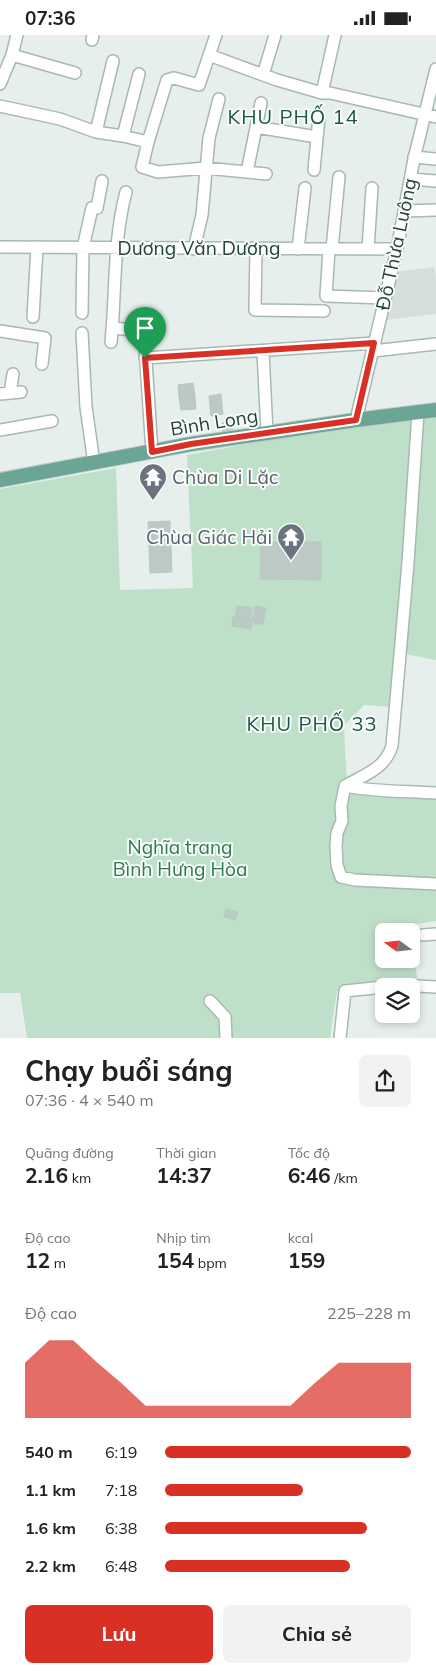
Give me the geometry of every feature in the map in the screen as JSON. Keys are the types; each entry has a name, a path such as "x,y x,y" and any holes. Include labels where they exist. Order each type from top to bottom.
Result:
{"main road":[{"name":"Bình Long","path":"0,480 191,444 436,410"}],"street":[{"path":"0,84 12,55 17,35"},
{"path":"216,35 199,85 174,78 166,80 142,167 158,171 206,168 266,174"},
{"path":"264,75 276,35"},
{"path":"322,93 335,35"},
{"path":"12,55 75,73"},
{"path":"210,55 277,80 322,93 330,93 431,116"},
{"path":"96,132 113,61"},
{"name":"Đỗ Thừa Luông","path":"356,420 397,249 414,157 431,116 436,72"},
{"path":"124,136 139,74"},
{"path":"194,249 202,215 209,138 218,99"},
{"path":"247,172 261,103"},
{"path":"0,106 60,119 96,132 148,142"},
{"path":"314,170 319,117"},
{"path":"256,127 317,137"},
{"path":"414,157 436,159"},
{"path":"339,177 326,296 385,299"},
{"path":"411,179 436,181"},
{"path":"82,313 84,248 92,208 97,208 102,181"},
{"path":"368,249 372,187"},
{"path":"298,249 305,188"},
{"path":"111,342 116,248 120,215 126,192"},
{"path":"404,211 436,210"},
{"name":"Dương Văn Dương","path":"0,247 397,249"},
{"path":"33,317 37,247"},
{"path":"256,249 255,310 324,311"},
{"path":"113,328 144,331 152,452"},
{"path":"0,331 45,338 42,364"},
{"path":"82,333 86,407 94,463"},
{"path":"145,358 436,344"},
{"path":"263,351 267,433"},
{"path":"10,393 13,374"},
{"path":"418,412 408,563 392,746 386,760 379,767 345,786 341,806 342,821 337,833 336,846 337,865 341,877 373,881 436,884"},
{"path":"0,430 52,421"},
{"path":"345,786 361,789 436,793"},
{"path":"423,935 436,934"},
{"path":"420,986 436,987"},
{"path":"340,1038 345,991 375,987"},
{"path":"210,1001 225,1017 226,1038"}],"shaded area":[{"path":"434,267 436,276 436,314 385,320 396,272"}],"green space":[{"name":"Nghĩa trang Bình Hưng Hòa","path":"436,418 436,660 400,653 392,707 364,705 344,726 347,786 436,791 436,921 420,923 375,923 375,968 416,968 417,978 375,978 375,987 337,991 330,1038 27,1038 20,993 0,993 0,489 116,468 120,590 193,588 187,455 309,433"}],"building":[{"path":"193,383 195,396 179,398 178,385"},
{"path":"221,394 223,414 211,416 209,396"},
{"path":"195,396 196,409 181,410 179,398"},
{"path":"222,423 232,423 233,433 223,434"},
{"name":"Chùa Di Lặc","path":"170,521 172,572 150,573 148,522"},
{"name":"Chùa Giác Hải","path":"261,542 321,542 321,580 260,579"},
{"path":"237,606 252,608 250,620 235,618"},
{"path":"255,606 266,608 263,624 254,624 255,622 252,622"},
{"path":"233,617 252,620 251,629 232,626"},
{"path":"226,909 238,912 235,920 224,917"}],"place":[{"name":"Chùa Di Lặc","path":"153,501"},
{"name":"Chùa Giác Hải","path":"291,561"}],"district":[{"name":"KHU PHỐ 14","path":"293,116"},
{"name":"KHU PHỐ 33","path":"312,723"}],"route":[{"path":"374,343 356,420 191,444 152,452 145,358 374,343"}]}
